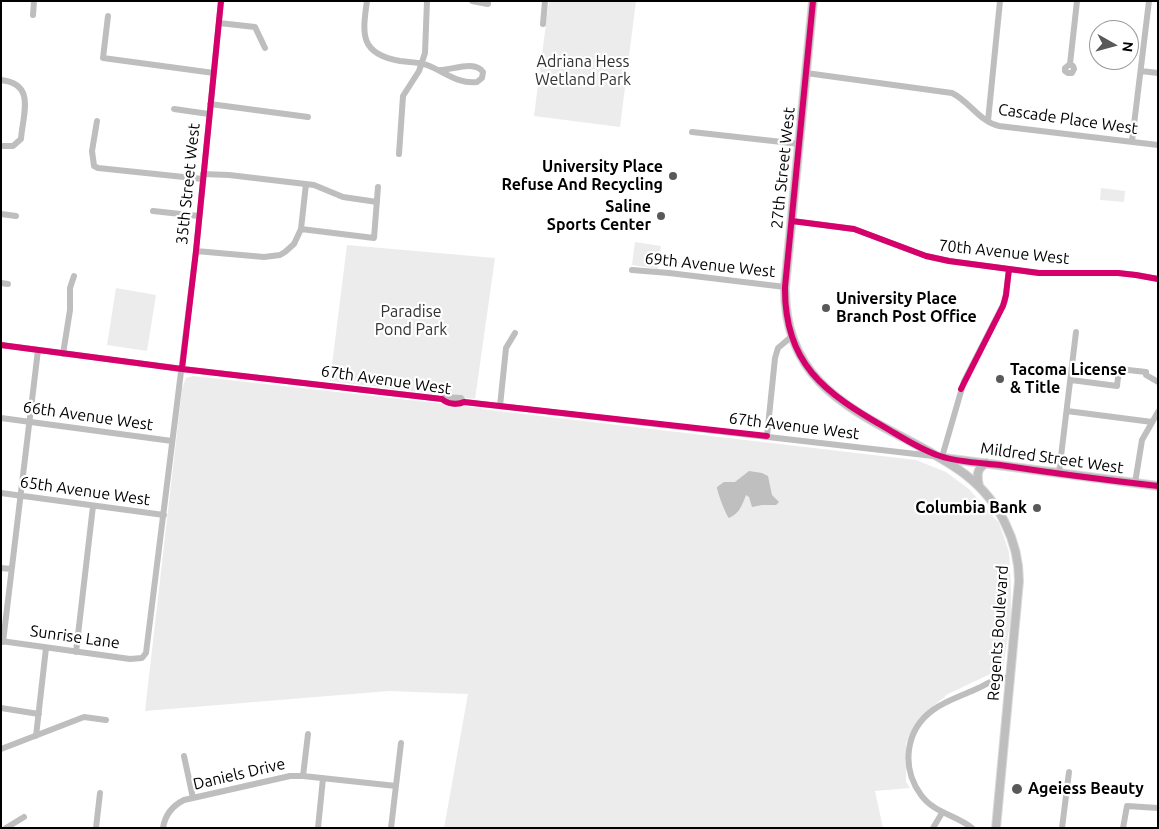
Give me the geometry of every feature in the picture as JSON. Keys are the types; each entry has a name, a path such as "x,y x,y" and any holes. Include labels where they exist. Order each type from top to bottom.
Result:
{"main road":[{"name":"27th Street West","path":"791,337 785,312 785,287 813,1"},
{"name":"Regents Boulevard","path":"791,337 806,366 819,382 833,394 872,420 942,457 980,486 1000,512 1012,540 1018,560 1018,593 996,828"},
{"name":"Mildred Street West","path":"942,457 1158,486"},
{"path":"980,486 977,473 980,467 986,463"}],"street":[{"path":"34,1 34,15"},
{"name":"35th Street West","path":"144,656 148,646 196,250 221,1"},
{"path":"367,1 364,27 366,41 368,46 383,56 399,61 422,64 440,70 459,81 474,82 480,80 483,72 479,68 470,66 440,70"},
{"path":"399,154 403,96 419,71 424,53 426,1"},
{"path":"472,1 488,3"},
{"path":"543,24 545,1"},
{"path":"988,121 1000,1"},
{"path":"1070,64 1077,1"},
{"path":"1132,141 1149,1"},
{"path":"108,16 103,58 214,73"},
{"path":"219,23 255,27 265,48"},
{"path":"1141,71 1158,73"},
{"name":"Cascade Place West","path":"806,74 952,93 993,125 1158,145"},
{"path":"1,80 12,81 20,86 25,99 21,139 13,146 1,146"},
{"path":"210,104 308,116"},
{"path":"174,109 209,114"},
{"name":"35th Street West","path":"97,121 92,151 94,166 98,168 203,176"},
{"path":"692,132 800,144"},
{"path":"203,176 229,175 314,185 343,197 377,202"},
{"path":"196,250 264,257 280,255 294,244 301,229 306,184"},
{"path":"301,229 374,238 378,186"},
{"path":"153,211 199,216"},
{"path":"1,214 16,216"},
{"name":"70th Avenue West","path":"792,221 854,229 934,258 1045,273 1126,273 1158,280"},
{"path":"942,457 961,389 1003,306 1009,269"},
{"name":"69th Avenue West","path":"632,270 785,287"},
{"path":"63,354 70,310 70,288 74,276"},
{"path":"1059,473 1076,332"},
{"path":"500,406 506,348 515,333"},
{"path":"767,436 774,358 778,348 791,337"},
{"name":"67th Avenue West","path":"1,345 182,369 442,399 445,402 460,404 464,402 942,457"},
{"path":"2,641 38,350"},
{"path":"1071,380 1117,386 1119,369 1146,372 1146,375 1158,382"},
{"path":"1067,411 1152,422"},
{"path":"1135,483 1141,444 1158,412"},
{"name":"66th Avenue West","path":"1,418 172,441"},
{"name":"65th Avenue West","path":"1,493 164,515"},
{"path":"76,652 93,506"},
{"path":"1,568 11,569"},
{"name":"Sunrise Lane","path":"2,641 130,659 144,656"},
{"path":"36,736 46,648"},
{"path":"972,828 942,813 931,806 920,795 908,760 910,745 913,734 921,721 937,707 997,679 1010,678"},
{"path":"1,708 39,714"},
{"path":"1,749 84,718 106,720"},
{"path":"303,776 308,734"},
{"path":"391,828 401,743"},
{"path":"184,756 193,798"},
{"path":"1062,828 1068,772"},
{"name":"Daniels Drive","path":"163,828 165,819 179,803 283,776 303,776 396,786"},
{"path":"318,828 323,778"},
{"path":"96,828 100,793"},
{"path":"1123,828 1127,806 1158,808"},
{"path":"934,828 942,813"},
{"path":"6,828 24,817"}],"green space":[{"name":"Adriana Hess Wetland Park","path":"549,1 636,1 620,127 534,116"},
{"path":"1101,188 1125,191 1124,202 1100,200"},
{"path":"635,242 661,246 658,269 632,265"},
{"name":"Paradise Pond Park","path":"347,245 495,258 475,399 330,381"},
{"path":"116,288 156,295 147,351 107,345"},
{"path":"193,376 916,460 946,472 969,489 999,523 1009,552 1011,588 1011,617 1003,668 948,694 930,709 916,726 906,743 906,782 910,788 875,791 883,828 444,828 468,694 389,691 145,711 182,389 186,378"}],"shaded area":[{"path":"749,471 768,476 772,495 779,502 776,505 752,507 749,497 746,495 738,511 729,518 718,494 717,487 724,482 735,482"}],"cycle path":[{"path":"182,369 221,1"},
{"path":"813,1 785,287 787,314 792,337 800,356 812,373 844,402 864,415 912,444 946,458 1158,486"},
{"path":"792,221 854,229 926,256 949,261 1039,273 1118,273 1158,279"},
{"path":"961,389 1003,306 1009,269"},
{"path":"1,345 182,369 442,399 453,404 464,402 767,436"}],"place":[{"name":"University Place Refuse And Recycling","path":"673,176"},
{"name":"Saline Sports Center","path":"661,216"},
{"name":"University Place Branch Post Office","path":"826,308"},
{"name":"Tacoma License & Title","path":"1000,379"},
{"name":"Columbia Bank","path":"1037,508"},
{"name":"Ageiess Beauty","path":"1017,789"}]}
